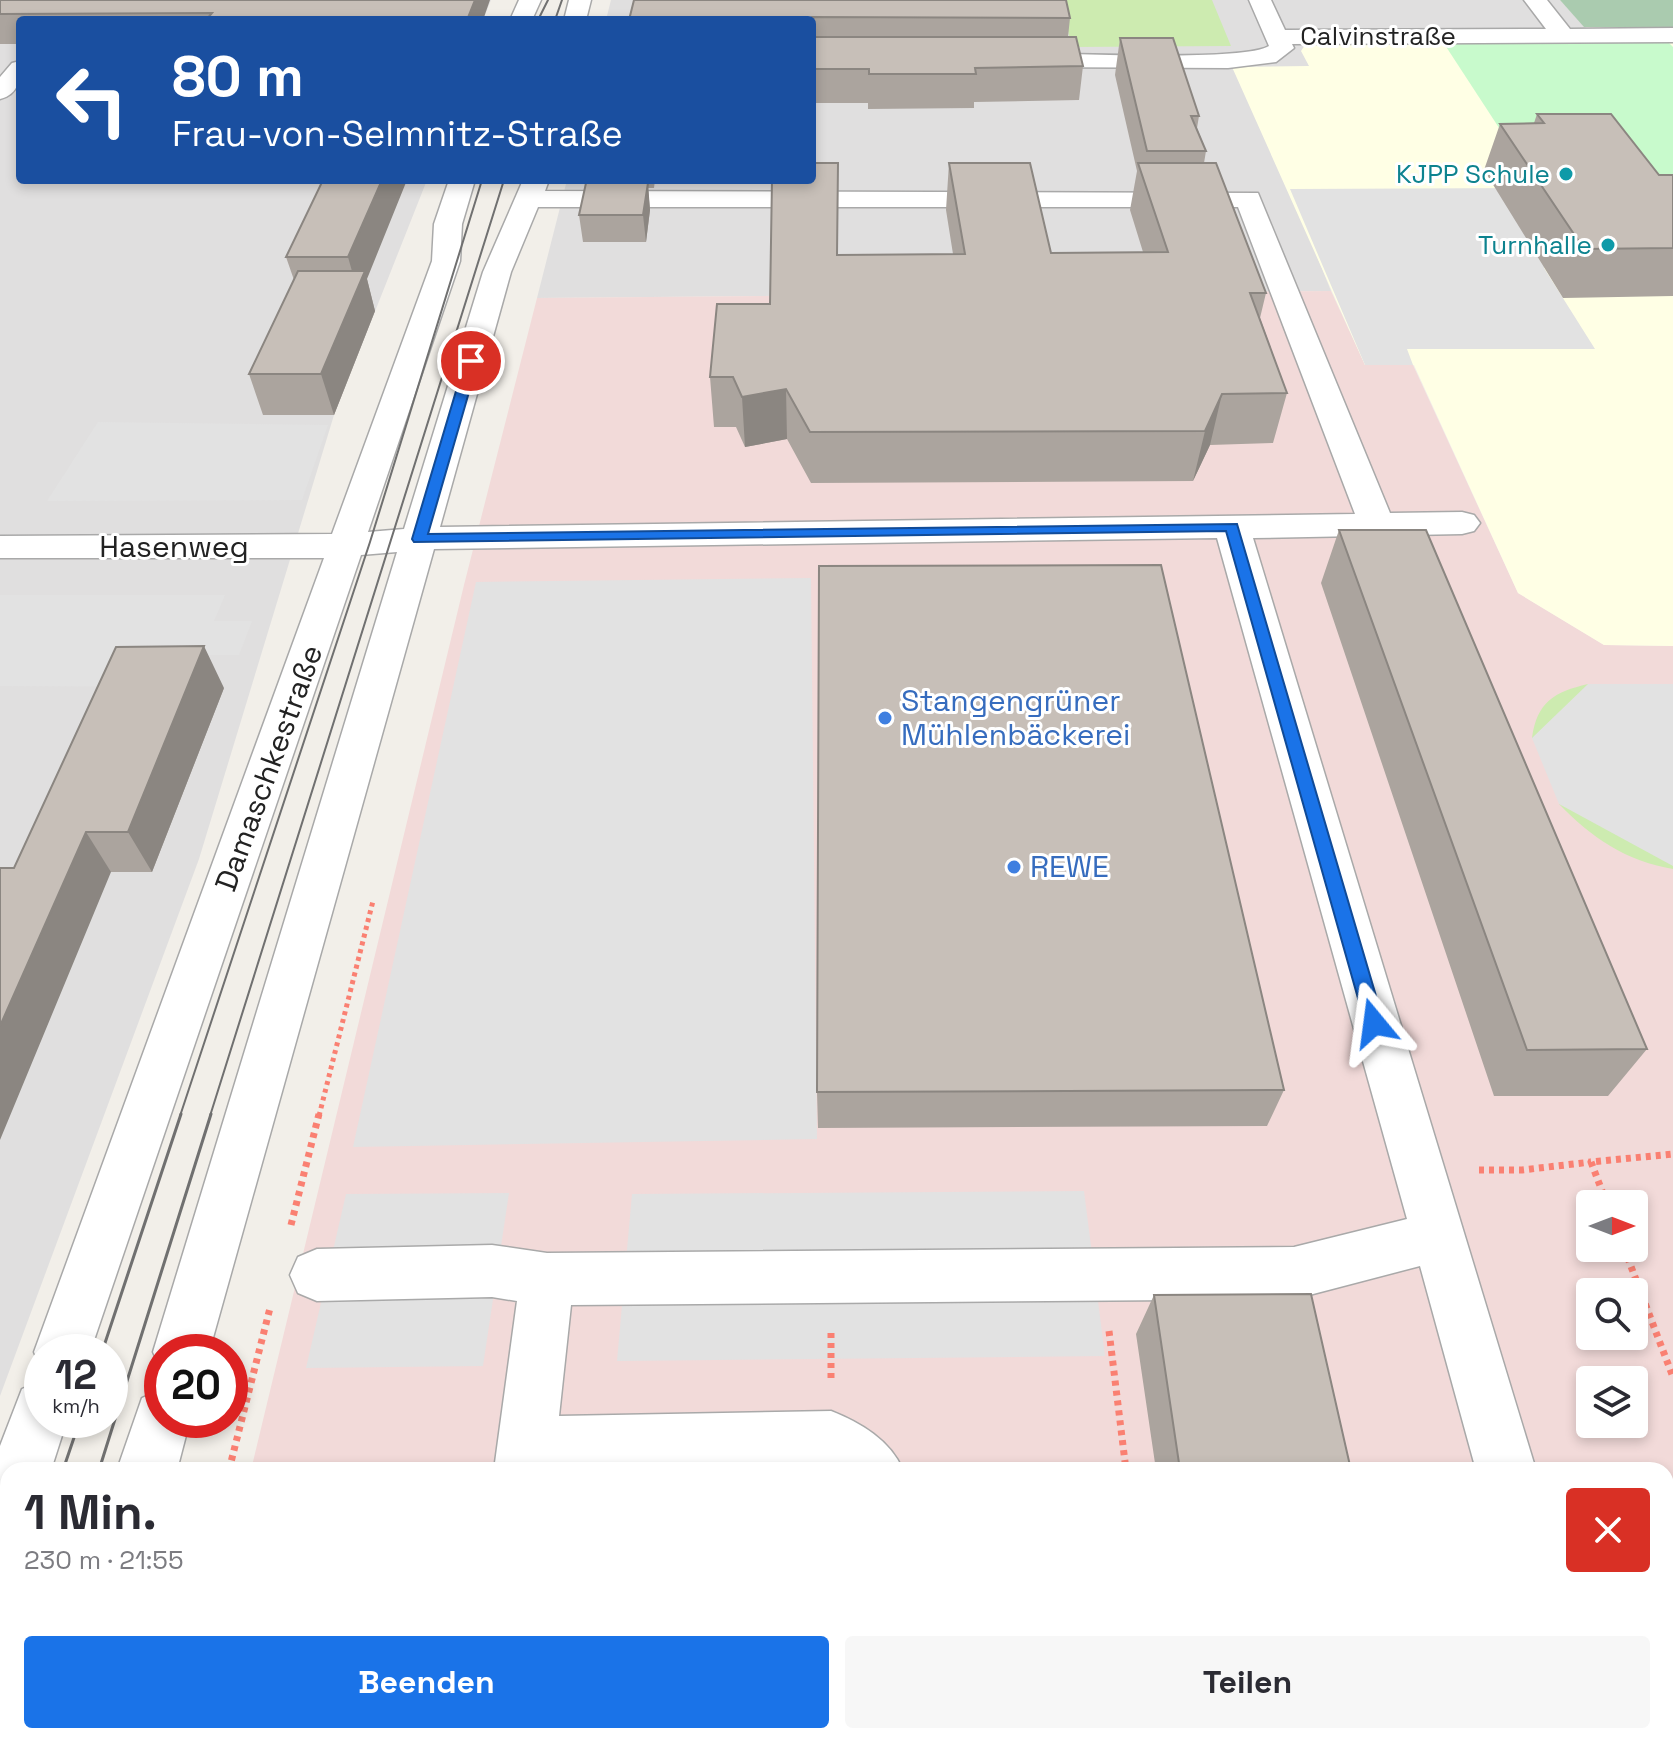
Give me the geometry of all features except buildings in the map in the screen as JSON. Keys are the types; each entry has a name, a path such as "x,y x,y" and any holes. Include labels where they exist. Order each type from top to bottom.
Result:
{"street":[{"path":"1260,0 1278,37"},
{"path":"1535,0 1563,35"},
{"name":"Calvinstraße","path":"997,60 1228,61 1268,57 1282,48 1278,37 1673,35"},
{"path":"0,92 16,73"},
{"name":"Damaschkestraße","path":"68,1334 446,261 448,224 461,184"},
{"path":"186,1334 497,272 534,190 1248,199 1377,525"},
{"name":"Hasenweg","path":"0,547 301,548 419,539 1462,523"},
{"path":"1232,527 1504,1462"},
{"path":"317,1275 492,1271 547,1279 1294,1273 1437,1237"},
{"path":"547,1279 526,1458 852,1455"},
{"path":"24,1462 32,1438"},
{"path":"149,1462 156,1438"}],"path":[{"path":"1418,1171 1522,1170 1673,1154"},
{"path":"1591,1162 1602,1190"},
{"path":"1629,1262 1673,1377"},
{"path":"1103,1275 1125,1462"},
{"path":"831,1277 852,1455"}],"shaded area":[{"path":"0,0 491,0 485,16 16,16 16,184 425,184 334,415 199,859 0,1396"},
{"path":"611,0 1560,0 1599,42 1310,67 1290,189 1331,291 537,298 566,184 816,184 816,16 607,16"},
{"path":"1560,0 1673,0 1673,27 1584,27"},
{"path":"1307,42 1673,43 1673,646 1604,645 1518,593 1414,365 1365,365 1232,67 1309,66 1301,51"},
{"path":"1553,188 1544,268 1595,349 1407,349 1413,365 1365,365 1290,189"},
{"path":"1331,291 1365,365 1413,365 1518,593 1604,645 1673,646 1673,1462 253,1462 464,585 537,298"},
{"path":"98,422 328,425 302,500 47,501"},
{"path":"811,578 817,1139 353,1147 476,582"},
{"path":"0,595 225,595 214,621 252,621 239,655 210,655 197,687 0,686"},
{"path":"1588,684 1673,684 1673,866 1559,804 1532,738"},
{"path":"1084,1191 1105,1356 617,1361 632,1194"},
{"path":"509,1193 483,1366 306,1368 346,1194"}],"green space":[{"path":"1060,0 1212,0 1231,46 1072,47"},
{"path":"1443,42 1669,43 1673,47 1673,211 1520,160"},
{"path":"1588,684 1673,854 1673,869 1625,854 1597,837 1559,804 1631,804 1532,738 1538,716 1549,700"}],"tram line":[{"path":"540,16 548,0"},
{"path":"556,16 562,0"},
{"path":"180,1116 370,542 481,184"},
{"path":"210,1116 503,184"},
{"path":"108,1334 181,1114"},
{"path":"102,1462 211,1114"},
{"path":"66,1462 74,1438"}],"place":[{"name":"KJPP Schule","path":"1566,174"},
{"name":"Turnhalle","path":"1608,245"},
{"name":"Stangengrüner Mühlenbäckerei","path":"885,718"},
{"name":"REWE","path":"1014,867"}],"route":[{"path":"471,361 419,539 1232,527 1374,1023"}]}
